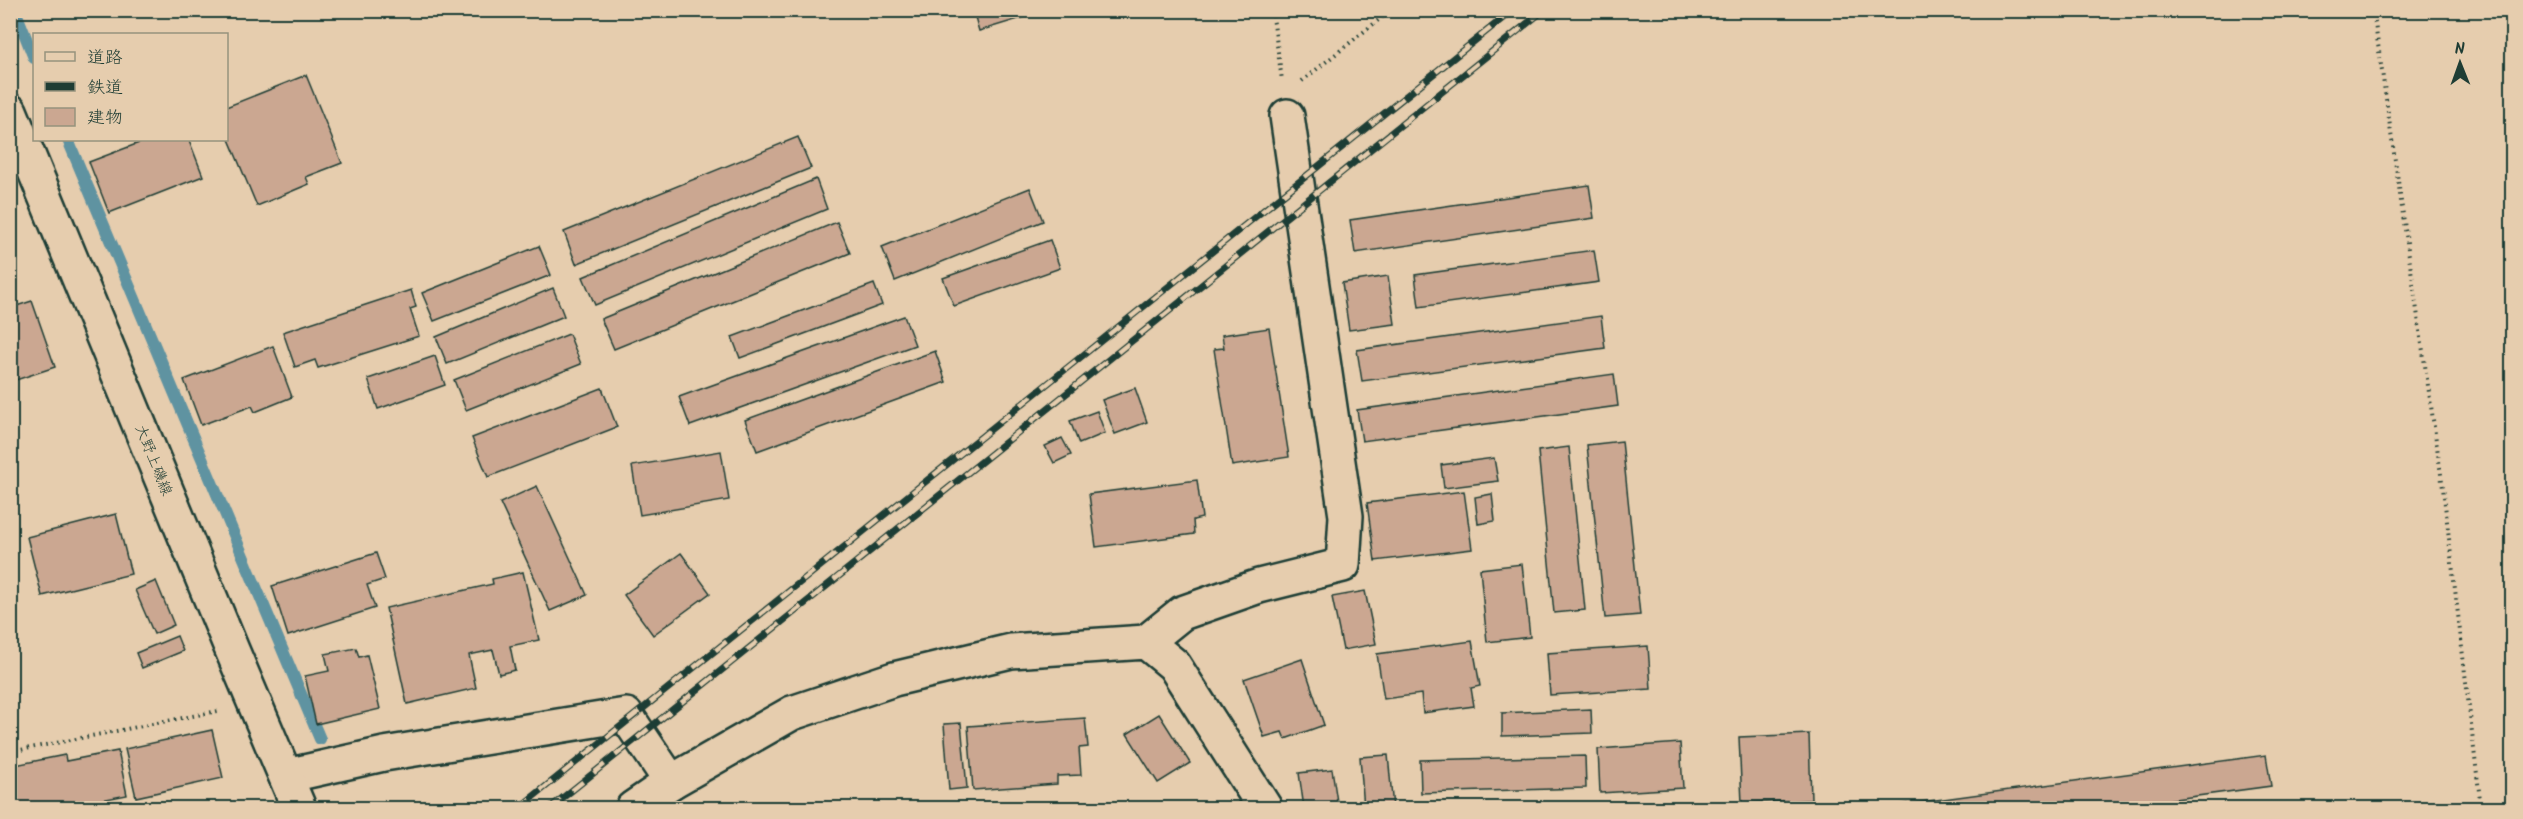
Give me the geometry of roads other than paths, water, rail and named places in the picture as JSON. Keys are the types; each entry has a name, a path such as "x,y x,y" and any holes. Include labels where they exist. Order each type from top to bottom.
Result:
{"street":[{"path":"633,808 671,782 792,713 894,679 1011,651 1146,642 1182,613 1259,586 1343,565 1346,516 1286,106"},
{"name":"大野上磯線","path":"10,111 299,808"},
{"path":"1146,642 1174,665 1265,808"},
{"path":"286,776 384,754 626,715 671,782"}],"waterway":[{"path":"15,10 33,55"},
{"path":"68,141 320,739"}],"railway":[{"path":"519,808 1513,10"},
{"path":"550,808 1544,10"}]}
